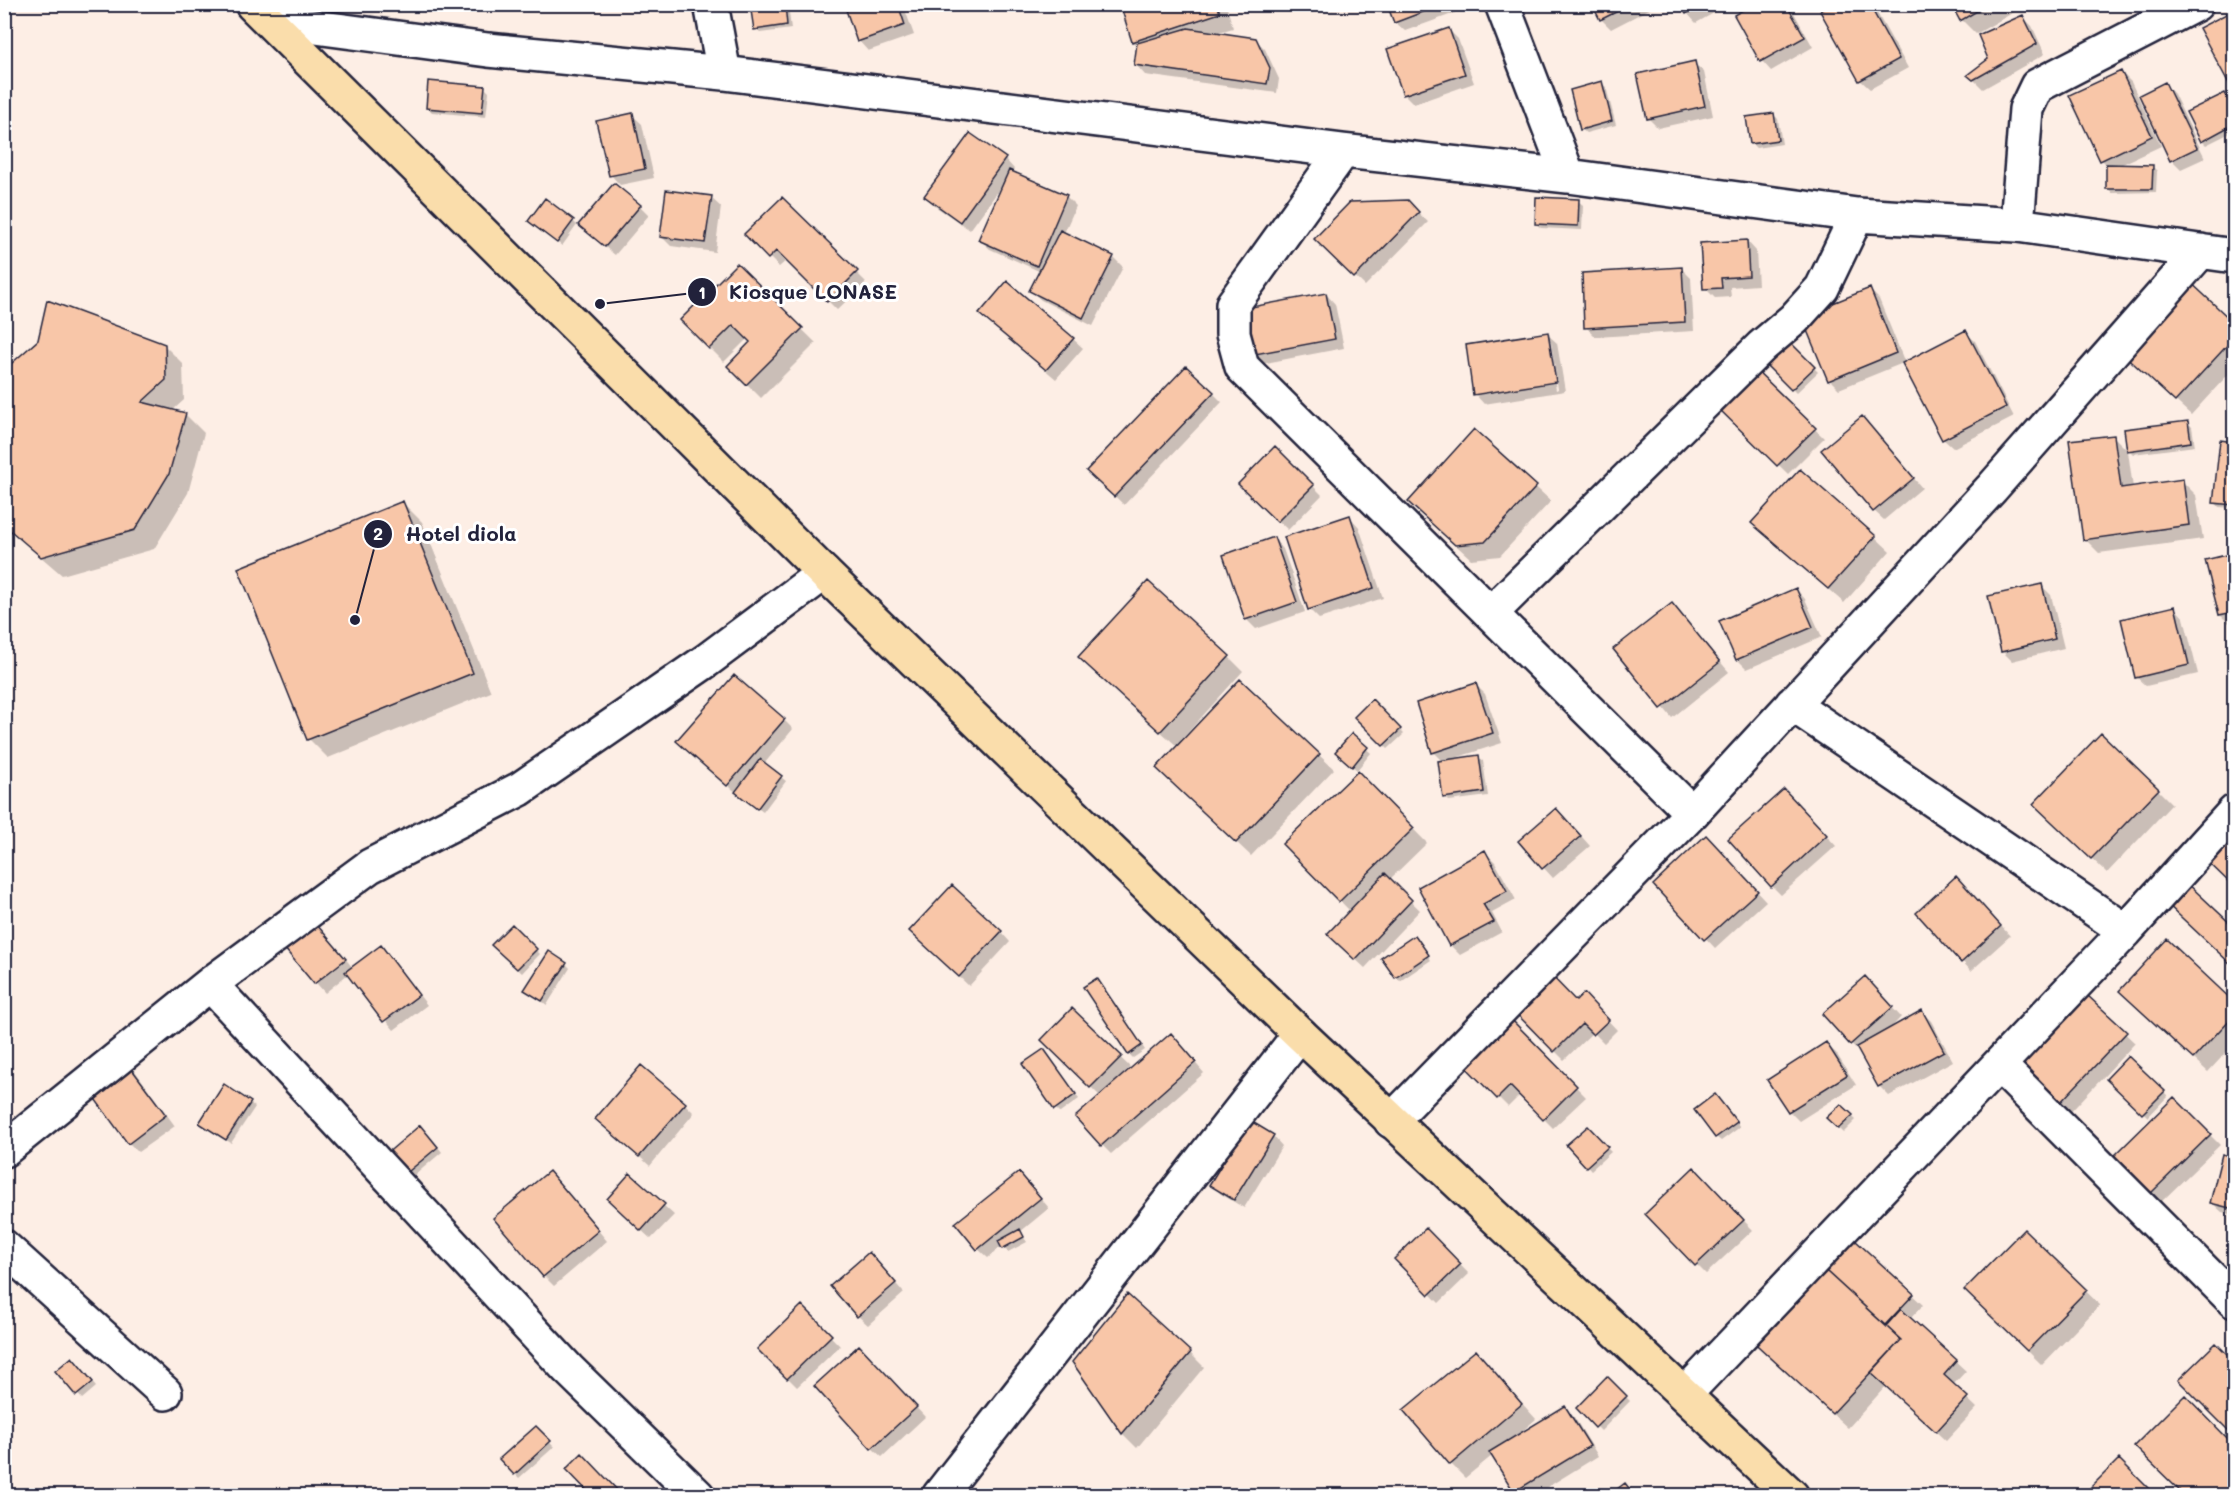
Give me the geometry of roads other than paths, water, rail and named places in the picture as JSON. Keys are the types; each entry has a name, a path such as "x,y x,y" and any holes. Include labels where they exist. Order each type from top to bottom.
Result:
{"main road":[{"path":"261,13 825,573 1300,1034 1792,1496"}],"street":[{"path":"711,4 724,73"},
{"path":"1502,4 1568,177"},
{"path":"2017,225 2026,110 2037,86 2196,4"},
{"path":"261,13 488,50 724,73 1857,215 2017,225 2235,256"},
{"path":"1342,151 1233,304 1233,334 1242,367 1692,813"},
{"path":"1491,613 1762,346 1794,319 1822,288 1857,215"},
{"path":"1391,1121 1692,813 1992,488 2201,251"},
{"path":"4,1150 210,984 369,866 520,789 706,661 825,573"},
{"path":"1792,704 2126,931"},
{"path":"1685,1394 2126,931 2235,812"},
{"path":"210,984 568,1369 698,1496"},
{"path":"939,1496 1300,1034"},
{"path":"1999,1065 2235,1301"},
{"path":"4,1246 165,1393"}],"place":[{"name":"Kiosque LONASE","path":"600,304"},
{"name":"Hotel diola","path":"355,620"}]}
